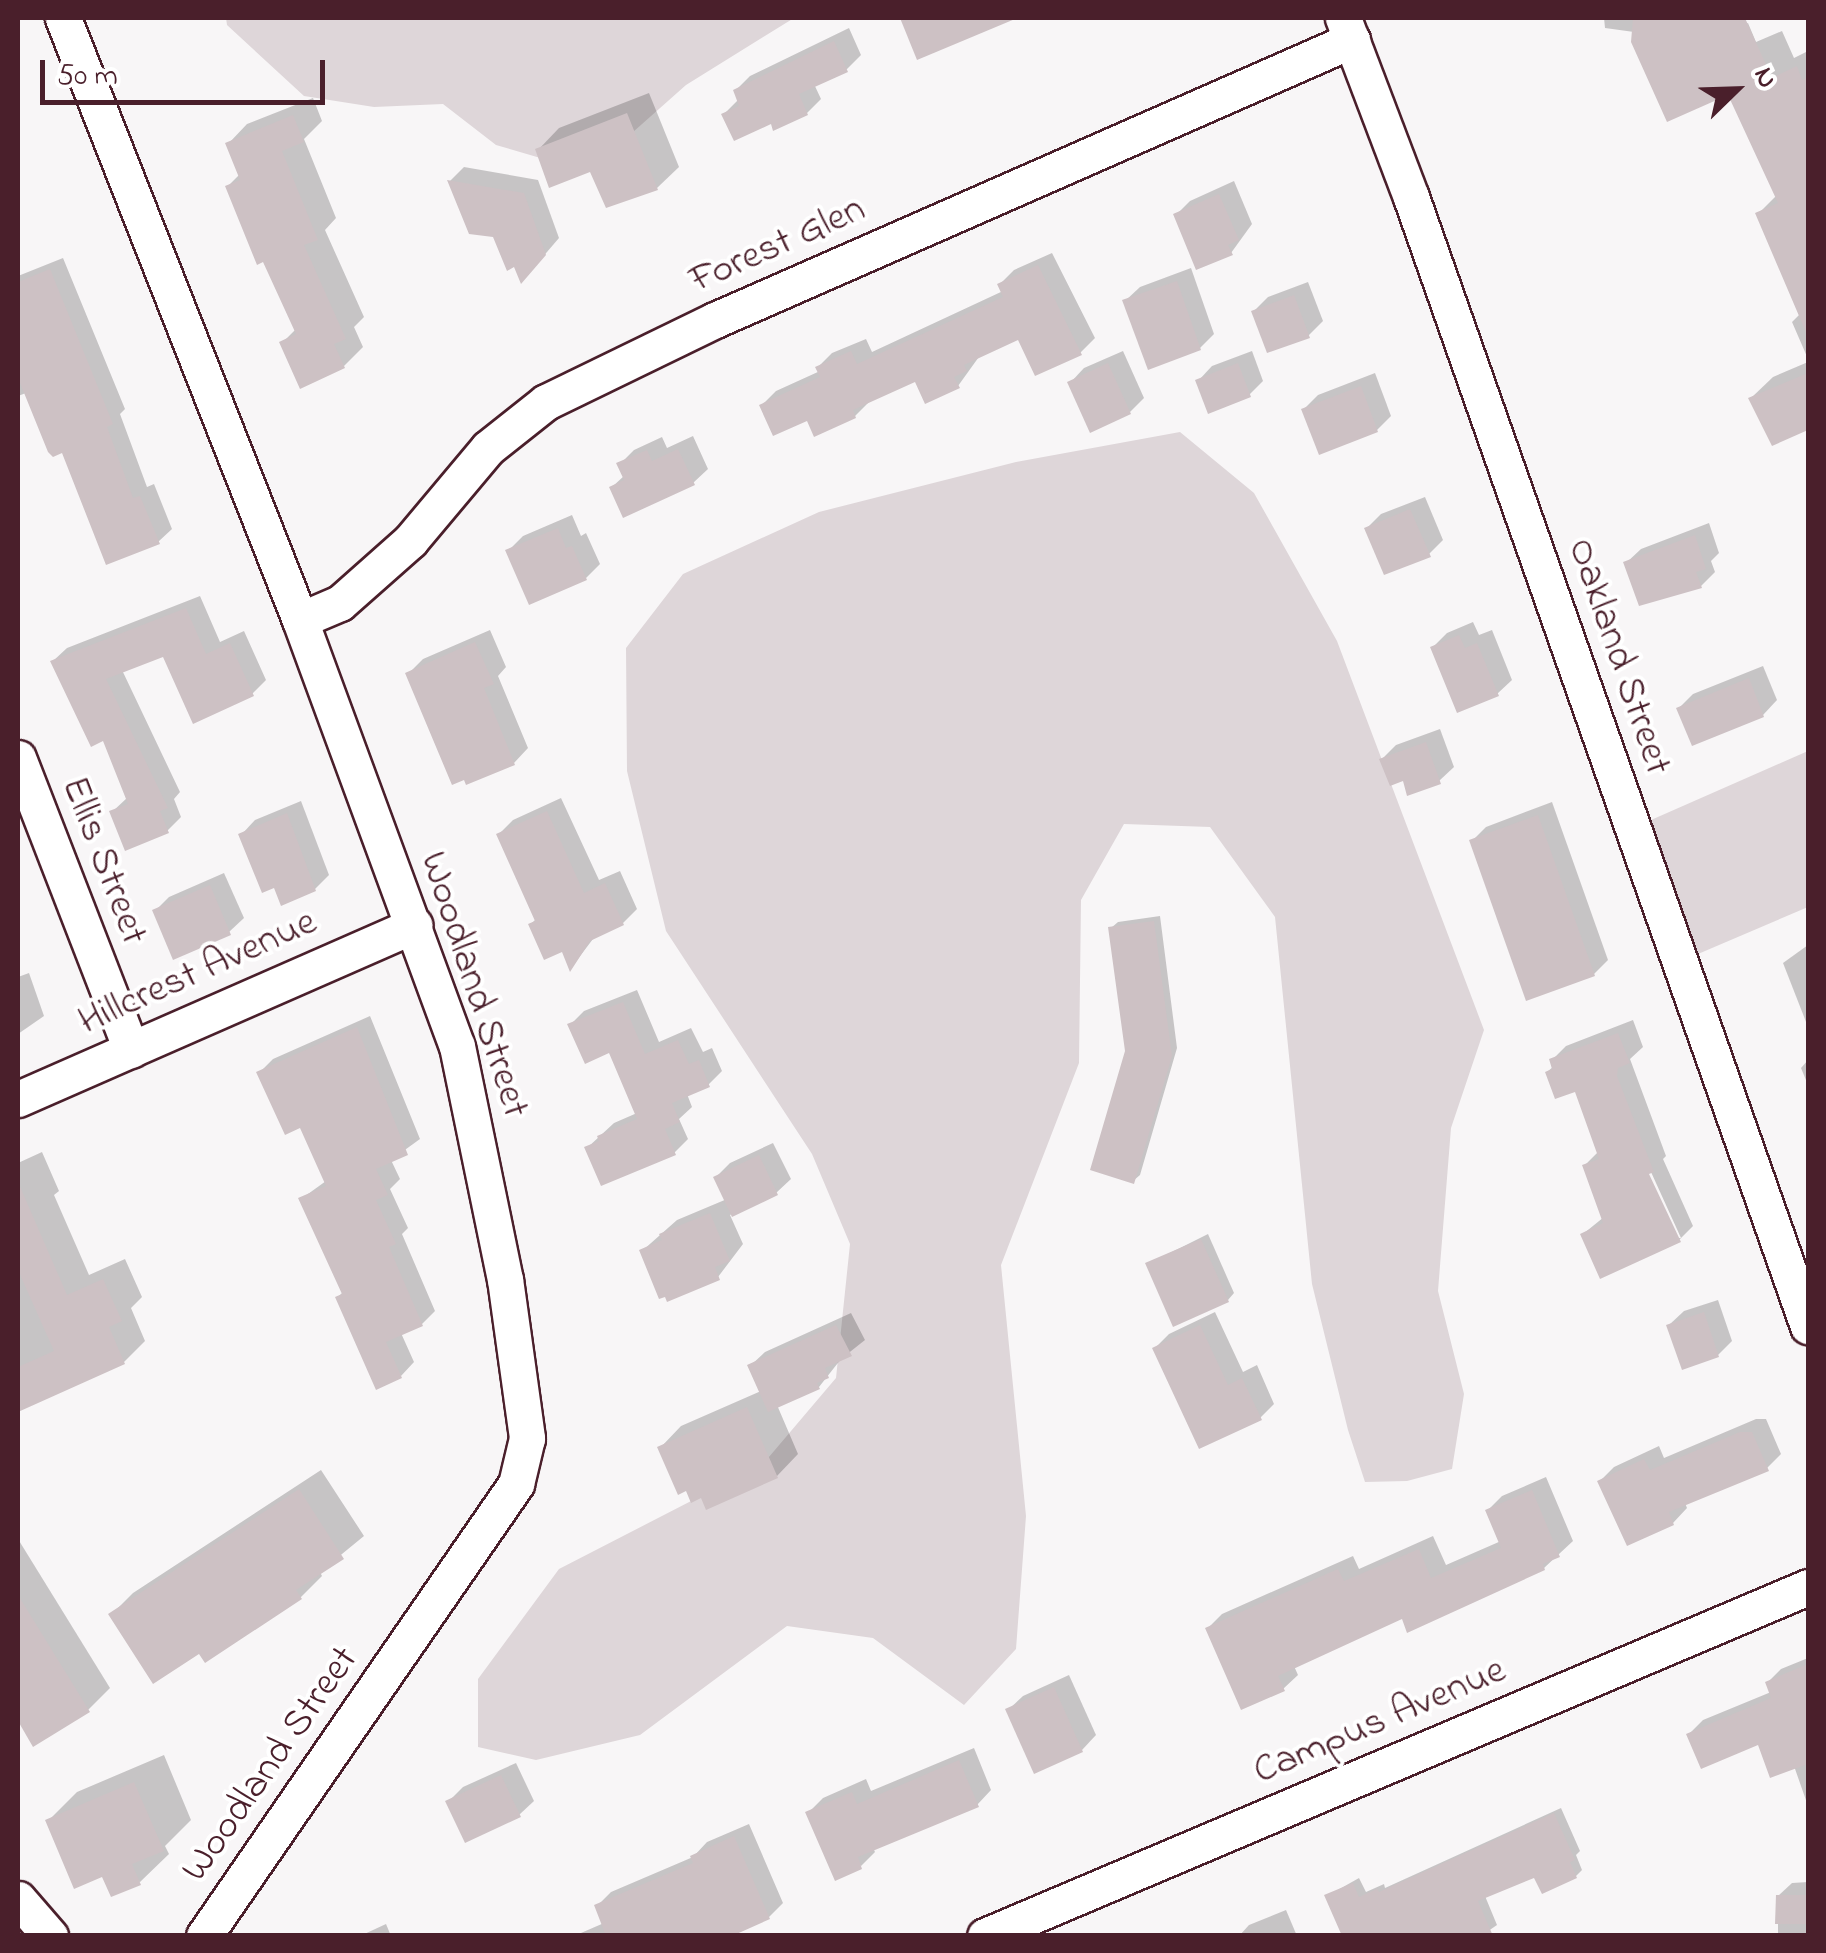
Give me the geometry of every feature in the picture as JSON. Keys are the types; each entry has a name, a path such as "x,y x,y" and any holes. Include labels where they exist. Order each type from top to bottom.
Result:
{"street":[{"name":"Woodland Street","path":"64,18 300,620 457,1046 478,1128 508,1296 526,1438 524,1464 516,1484 204,1936"},
{"name":"Forest Glen","path":"300,620 340,604 410,541 488,448 546,402 1348,29"},
{"name":"Oakland Street","path":"1348,29 1808,1326"},
{"name":"Ellis Street","path":"18,758 131,1050"},
{"name":"Hillcrest Avenue","path":"18,1099 414,925"},
{"name":"Campus Avenue","path":"985,1936 1808,1587"},
{"path":"18,1899 50,1936"}],"shaded area":[{"path":"226,18 794,18 686,85 588,172 496,145 443,104 374,107 304,96 227,25"},
{"path":"1180,432 1254,493 1337,641 1484,1030 1451,1128 1438,1291 1464,1394 1452,1469 1407,1481 1365,1482 1348,1430 1312,1284 1275,917 1210,827 1124,824 1081,900 1079,1063 1001,1265 1026,1516 1016,1649 964,1705 873,1638 787,1626 640,1735 536,1760 478,1747 478,1679 559,1569 763,1464 836,1378 850,1244 812,1154 666,931 627,771 626,648 683,574 819,512 1016,462"},
{"path":"1808,751 1808,907 1698,954 1651,820"}],"building":[{"path":"900,18 1015,18 1015,19 917,60"},
{"path":"1633,18 1745,18 1772,78 1797,66 1802,80 1808,77 1808,337 1755,213 1778,203 1728,95 1667,122 1631,42"},
{"path":"834,41 848,72 799,94 808,115 773,131 771,124 734,141 721,114 739,106 733,90"},
{"path":"627,113 658,190 606,208 590,172 549,188 535,149"},
{"path":"293,115 304,142 282,151 318,240 304,245 346,339 334,344 345,368 300,389 279,342 296,334 263,262 257,265 225,186 240,180 225,143"},
{"path":"447,180 524,193 546,255 521,284 514,267 507,271 493,237 469,234"},
{"path":"1219,194 1239,240 1228,245 1233,255 1196,270 1173,214"},
{"path":"1038,265 1082,355 1035,376 1018,340 964,365 967,371 954,377 960,388 925,404 915,382 853,410 856,418 814,437 807,421 773,436 759,405 820,377 815,367 851,351 857,364 1003,297 997,284"},
{"path":"50,269 113,424 107,427 133,498 140,496 160,544 106,565 62,453 53,457 48,452 18,378 18,282"},
{"path":"1177,281 1201,350 1148,370 1122,300"},
{"path":"1294,295 1310,338 1267,353 1251,311"},
{"path":"1108,363 1131,414 1090,433 1067,382"},
{"path":"1238,363 1251,397 1208,414 1195,380"},
{"path":"1808,373 1808,430 1772,446 1748,398"},
{"path":"1361,386 1378,432 1319,455 1301,409"},
{"path":"678,449 695,485 623,518 609,487 624,480 616,463 647,450 652,461"},
{"path":"1410,509 1431,557 1384,575 1364,528"},
{"path":"558,528 566,548 572,546 587,580 529,605 505,550"},
{"path":"1695,535 1706,569 1696,572 1702,588 1639,606 1623,562"},
{"path":"186,608 206,654 230,643 254,696 193,724 163,657 106,679 168,808 160,811 169,833 125,851 109,811 128,804 103,741 91,747 50,661"},
{"path":"1459,635 1465,648 1477,643 1499,696 1457,713 1430,647"},
{"path":"475,642 494,684 484,688 515,765 466,785 464,780 452,785 405,673"},
{"path":"1749,678 1764,717 1692,746 1676,708"},
{"path":"1426,742 1441,784 1407,796 1403,781 1390,786 1379,759"},
{"path":"547,811 584,893 605,883 624,925 590,941 570,972 562,952 544,960 528,924 535,921 496,834"},
{"path":"287,813 316,891 281,906 274,888 262,893 238,834"},
{"path":"1538,815 1595,976 1526,1001 1469,840"},
{"path":"210,885 231,935 173,960 152,910"},
{"path":"1154,921 1172,1056 1134,1184 1090,1170 1125,1051 1108,927"},
{"path":"623,1002 645,1054 678,1040 689,1064 699,1060 710,1087 672,1103 680,1122 665,1129 676,1155 601,1186 584,1147 599,1141 597,1136 637,1119 609,1053 585,1064 567,1024"},
{"path":"357,1027 408,1155 376,1169 388,1195 376,1200 396,1244 389,1247 423,1326 386,1342 402,1378 376,1390 335,1297 342,1294 298,1198 326,1186 300,1128 285,1135 256,1072"},
{"path":"1618,1033 1630,1063 1618,1068 1617,1076 1654,1172 1649,1174 1681,1242 1600,1279 1580,1234 1603,1223 1582,1165 1599,1159 1575,1092 1555,1099 1545,1072 1552,1069 1549,1059"},
{"path":"759,1155 778,1195 732,1217 713,1177"},
{"path":"18,1182 67,1295 103,1279 122,1321 109,1327 125,1364 18,1412 18,1367 54,1351 18,1270"},
{"path":"710,1213 730,1261 715,1267 720,1280 667,1302 665,1297 659,1299 639,1250 662,1240 659,1234"},
{"path":"1201,1239 1229,1302 1173,1327 1145,1263"},
{"path":"1704,1312 1719,1357 1682,1370 1666,1325"},
{"path":"836,1325 852,1356 825,1368 829,1378 817,1383 820,1389 768,1412 747,1365"},
{"path":"1200,1325 1228,1385 1242,1378 1262,1420 1199,1449 1152,1348"},
{"path":"747,1407 778,1478 706,1510 701,1498 691,1503 686,1491 678,1495 657,1447"},
{"path":"1740,1432 1752,1432 1769,1471 1669,1512 1674,1525 1627,1546 1597,1481 1644,1459 1650,1470"},
{"path":"299,1489 344,1559 296,1590 302,1599 205,1663 199,1654 153,1684 108,1614"},
{"path":"1532,1490 1560,1557 1543,1564 1545,1570 1407,1633 1402,1619 1278,1676 1285,1691 1241,1710 1205,1628 1338,1569 1344,1581 1419,1549 1431,1578 1501,1548 1485,1510"},
{"path":"18,1595 90,1712 33,1747 18,1721"},
{"path":"1808,1664 1808,1764 1770,1778 1758,1745 1701,1769 1686,1734 1771,1698 1765,1682"},
{"path":"1054,1687 1083,1752 1034,1774 1005,1709"},
{"path":"959,1760 979,1807 858,1857 862,1869 835,1881 805,1812 852,1792 857,1804"},
{"path":"501,1775 521,1817 465,1843 445,1801"},
{"path":"134,1782 164,1851 132,1864 141,1885 111,1897 102,1877 74,1889 45,1820"},
{"path":"1554,1813 1575,1860 1570,1862 1577,1878 1542,1894 1534,1878 1478,1901 1493,1936 1342,1936 1324,1895 1353,1883 1359,1897 1377,1889 1379,1892"},
{"path":"734,1836 770,1919 732,1936 606,1936 594,1905 693,1863 690,1856"},
{"path":"1776,1895 1808,1895 1808,1924 1775,1924"}]}
